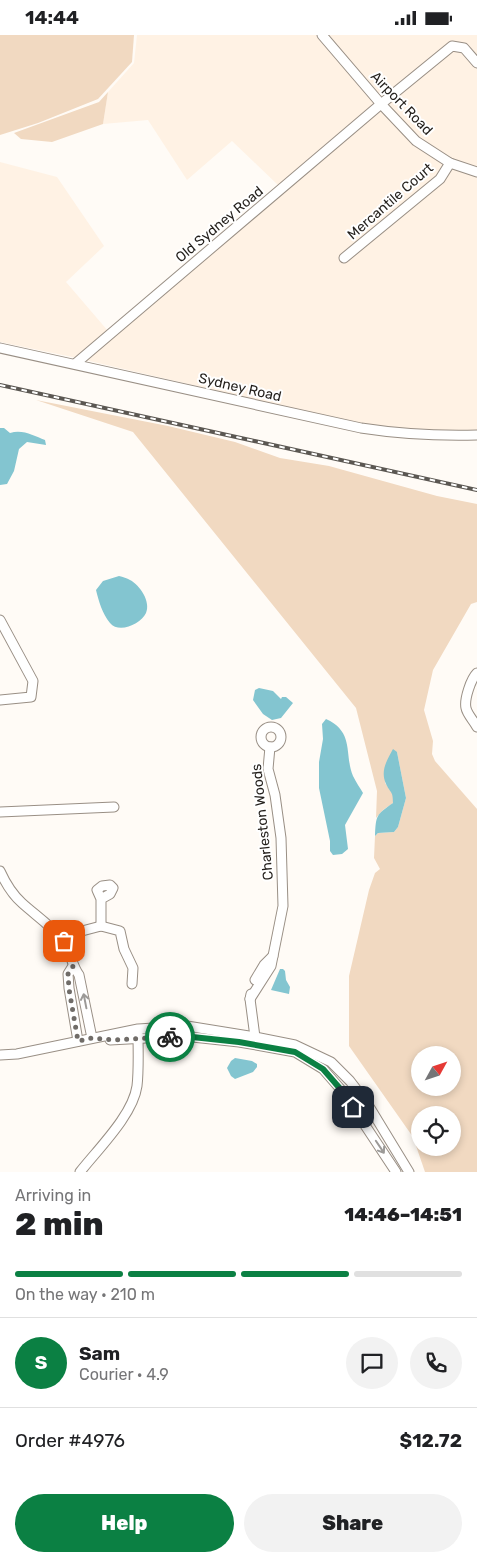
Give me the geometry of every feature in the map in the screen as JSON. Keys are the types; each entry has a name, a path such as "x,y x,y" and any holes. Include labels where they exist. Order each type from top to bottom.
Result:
{"street":[{"name":"Airport Road","path":"322,35 381,104 416,141 450,163 477,172"},
{"name":"Old Sydney Road","path":"75,364 452,46 464,48 477,63"},
{"name":"Mercantile Court","path":"344,258 440,179 450,163"},
{"name":"Sydney Road","path":"0,348 361,428 440,436 477,435"},
{"path":"0,620 33,681 31,697 0,700"},
{"path":"477,673 474,675 466,695 466,709 477,727"},
{"name":"Charleston Woods","path":"255,1037 250,999 271,966 283,907 281,838 275,795 268,769 270,747"},
{"path":"0,812 114,807"},
{"path":"0,871 2,881 20,901 46,922 64,941 73,967 79,975 94,1038"},
{"path":"101,899 101,926"},
{"path":"64,941 82,931 101,926 120,931 124,949 133,969 132,984"},
{"path":"73,967 68,974 69,989 78,1041"},
{"path":"0,1055 94,1038 138,1034 187,1026 295,1045 331,1062 350,1081 367,1103 409,1172"},
{"path":"80,1172 126,1115 132,1102 137,1087 138,1034"},
{"path":"138,1034 183,1036 239,1042 295,1052 323,1069 343,1092 396,1172"}],"shaded area":[{"path":"0,35 134,35 132,62 98,99 38,123 0,135"},
{"path":"137,35 317,35 376,104 279,186 232,141 187,180 148,120 103,124 108,92 134,63"},
{"path":"326,35 477,35 477,58 453,43 382,99"},
{"path":"453,50 462,51 477,69 477,169 452,160 418,138 386,104"},
{"path":"108,92 103,124 52,142 21,139 14,133 99,102"},
{"path":"380,109 446,165 438,177 340,259 344,263 442,182 452,168 477,176 477,431 440,433 399,430 361,424 85,360"},
{"path":"0,162 57,177 104,246 66,282 108,331 77,358 0,342"},
{"path":"36,400 168,426 235,442 280,458 329,466 437,496 477,504 477,602 471,604 433,670 424,710 433,741 432,754 435,761 477,809 477,1172 425,1172 420,1156 461,1156 461,1106 411,1106 411,1134 349,1046 349,976 369,890 375,873 380,869 374,858 375,836 378,833 394,832 398,827 406,798 397,752 385,783 393,794 393,803 376,818 377,791 356,708 133,432"}],"water":[{"path":"0,428 4,428 10,433 24,432 33,435 45,440 46,445 27,442 19,449 14,471 7,484 0,485"},
{"path":"119,576 134,582 144,594 147,604 146,613 140,621 124,628 114,626 107,619 96,590 103,581"},
{"path":"259,688 273,691 281,699 286,697 293,703 281,718 272,720 263,714 253,700 255,690"},
{"path":"326,719 335,724 345,737 350,768 363,793 345,825 348,849 342,854 333,855 330,851 330,841 319,788 319,762 323,739 322,724"},
{"path":"393,749 397,752 406,798 398,827 394,832 378,833 375,836 378,816 393,803 392,794 386,784 384,775 385,766"},
{"path":"280,969 285,971 286,980 290,987 289,994 271,990"},
{"path":"235,1058 252,1061 257,1064 257,1067 253,1072 235,1079 227,1068"}],"railway":[{"path":"0,385 477,490"}],"way so far":[{"path":"64,941 73,967 68,974 69,989 78,1041 92,1038 113,1040 170,1037"}],"route":[{"path":"170,1037 183,1036 239,1042 295,1052 323,1069 353,1107"}]}
